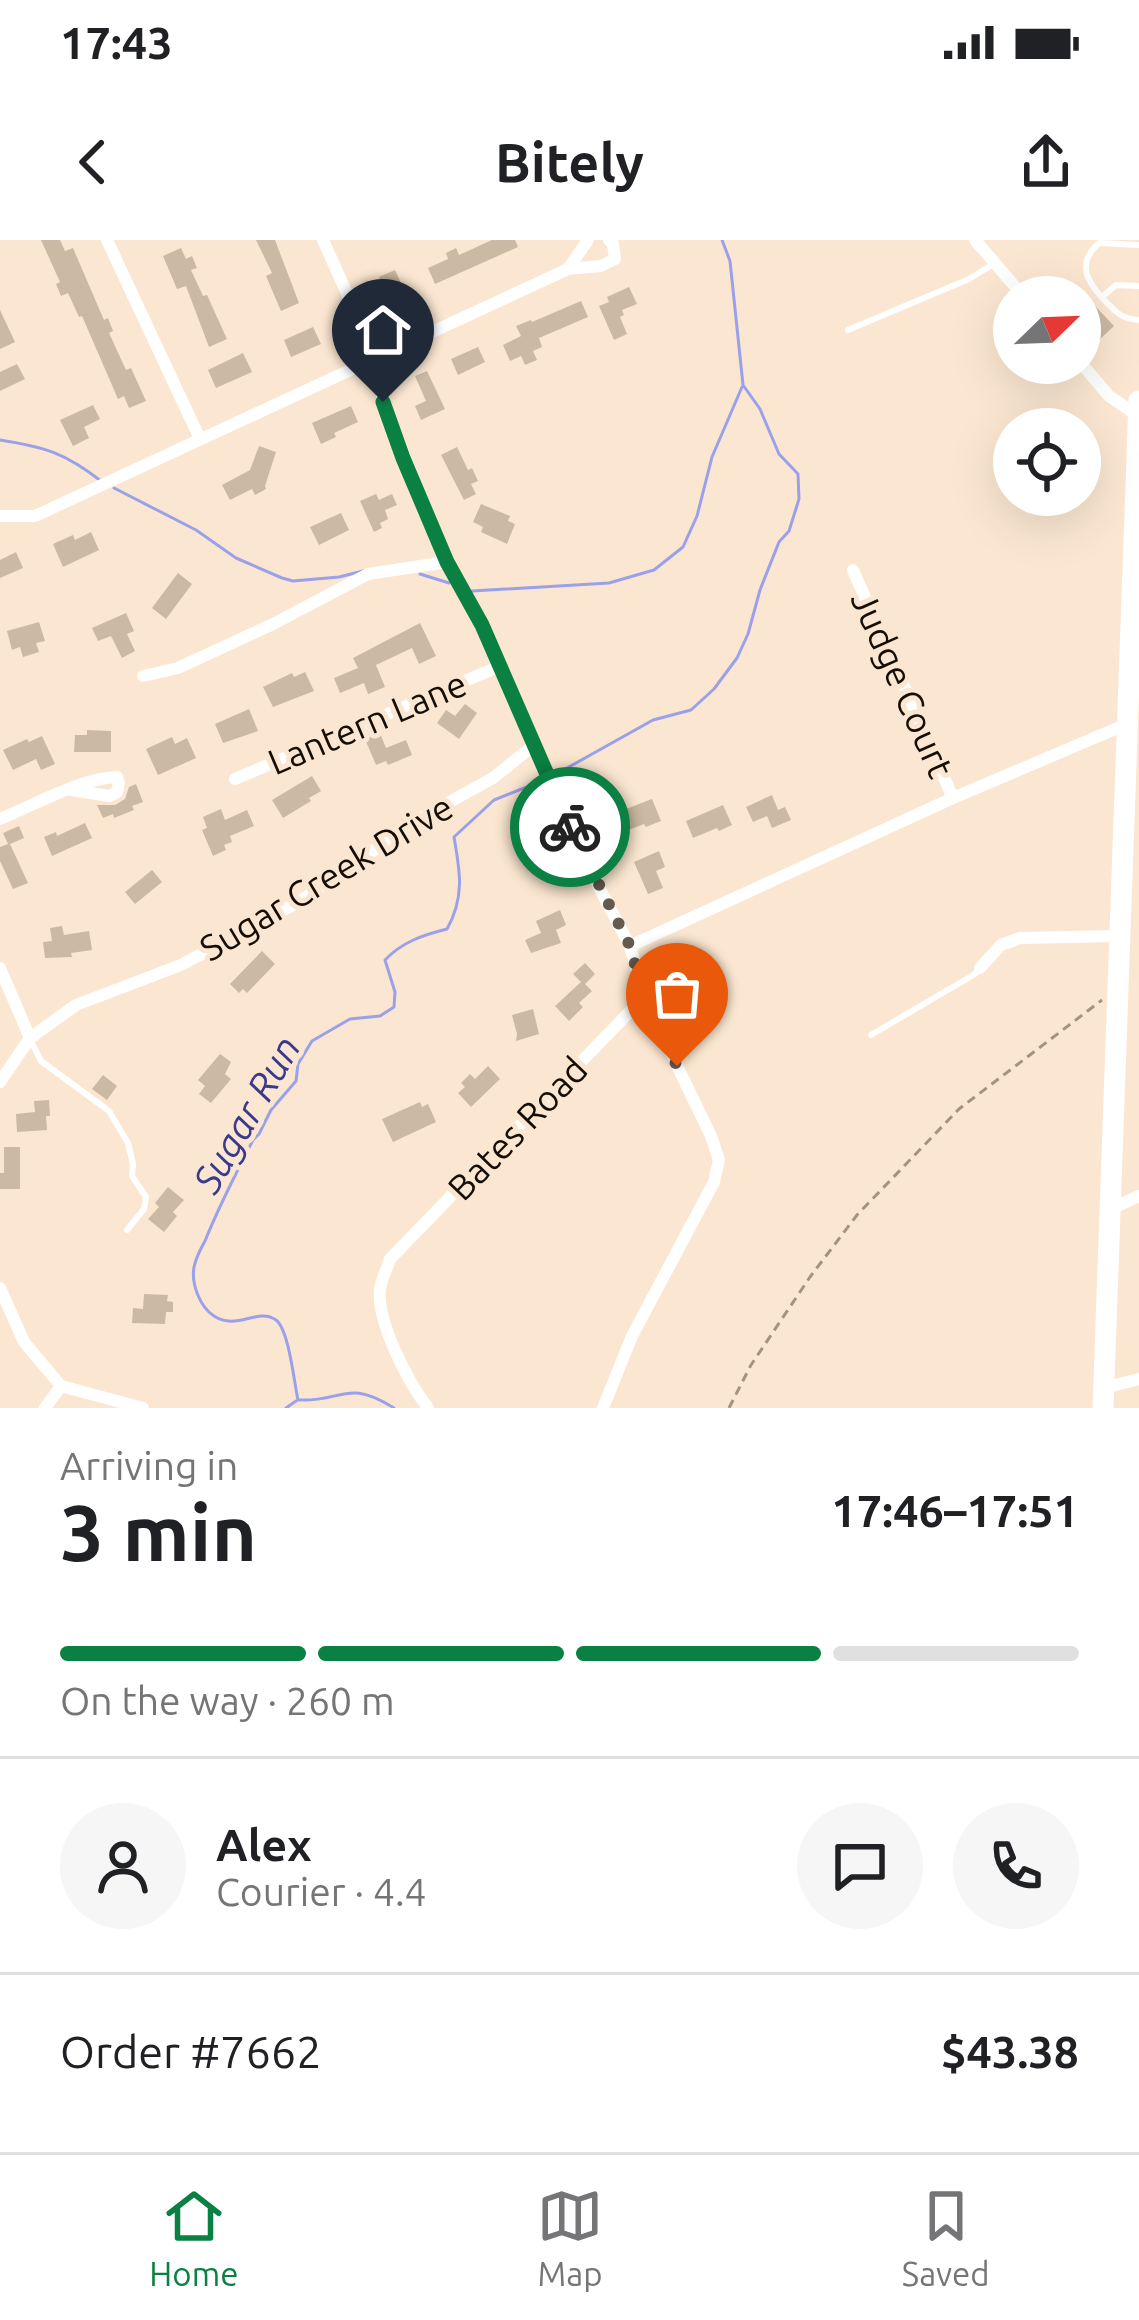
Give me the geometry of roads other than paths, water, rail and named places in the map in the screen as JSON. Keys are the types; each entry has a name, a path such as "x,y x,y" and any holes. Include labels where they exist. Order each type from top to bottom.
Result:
{"main road":[{"path":"1104,1398 1139,401"}],"street":[{"path":"107,240 200,439"},
{"path":"323,240 376,358 383,402 447,562 482,625 582,854 630,946 644,997 719,1160 714,1183 632,1336 603,1408"},
{"path":"568,269 588,240"},
{"path":"0,516 35,516 568,269 601,266 615,259 609,240"},
{"path":"975,240 1006,276"},
{"path":"1099,384 1138,416"},
{"path":"143,676 178,668 368,574 447,562"},
{"name":"Judge Court","path":"853,570 953,798"},
{"name":"Lantern Lane","path":"235,779 500,666"},
{"path":"630,946 1126,724"},
{"name":"Sugar Creek Drive","path":"0,1082 30,1038 76,1005 181,965 293,905 404,827 537,752"},
{"path":"0,819 71,790"},
{"path":"980,968 1001,945 1020,938 1120,936"},
{"path":"0,968 30,1038"},
{"name":"Bates Road","path":"428,1408 414,1390 382,1315 380,1287 390,1259 644,997"},
{"path":"1111,1209 1139,1196"},
{"path":"0,1288 24,1342 61,1386 143,1408"},
{"path":"1104,1398 1139,1379"},
{"path":"45,1408 61,1386"}],"lane":[{"path":"1139,245 1094,247 1088,256 1087,282 1120,316 1139,320"},
{"path":"848,330 969,280 995,263"},
{"path":"1102,297 1116,285 1139,286"},
{"path":"871,1035 980,968"},
{"path":"30,1038 41,1061 109,1111 128,1143 132,1176 146,1197 144,1209 127,1230"}],"waterway":[{"name":"Sugar Run","path":"551,777 653,720 691,710 714,689 737,658 779,542 789,531 799,499 798,474 779,454 760,409 743,385 730,261 722,240"},
{"path":"472,591 609,583 654,570 683,547 697,516 712,457 742,387"},
{"path":"0,440 54,453 101,481"},
{"path":"114,488 196,530 236,558 282,578 293,581 363,571"},
{"path":"420,574 449,583"},
{"name":"Sugar Run","path":"298,1400 281,1326 269,1317 231,1321 209,1312 195,1288 197,1257 253,1140 296,1081 298,1064 312,1041 350,1019 380,1016 394,1007 395,992 385,960 413,940 447,929 459,895 454,837 494,800 542,781"},
{"name":"Sugar Run","path":"299,1400 355,1393 394,1408"},
{"path":"286,1408 296,1401"}]}
